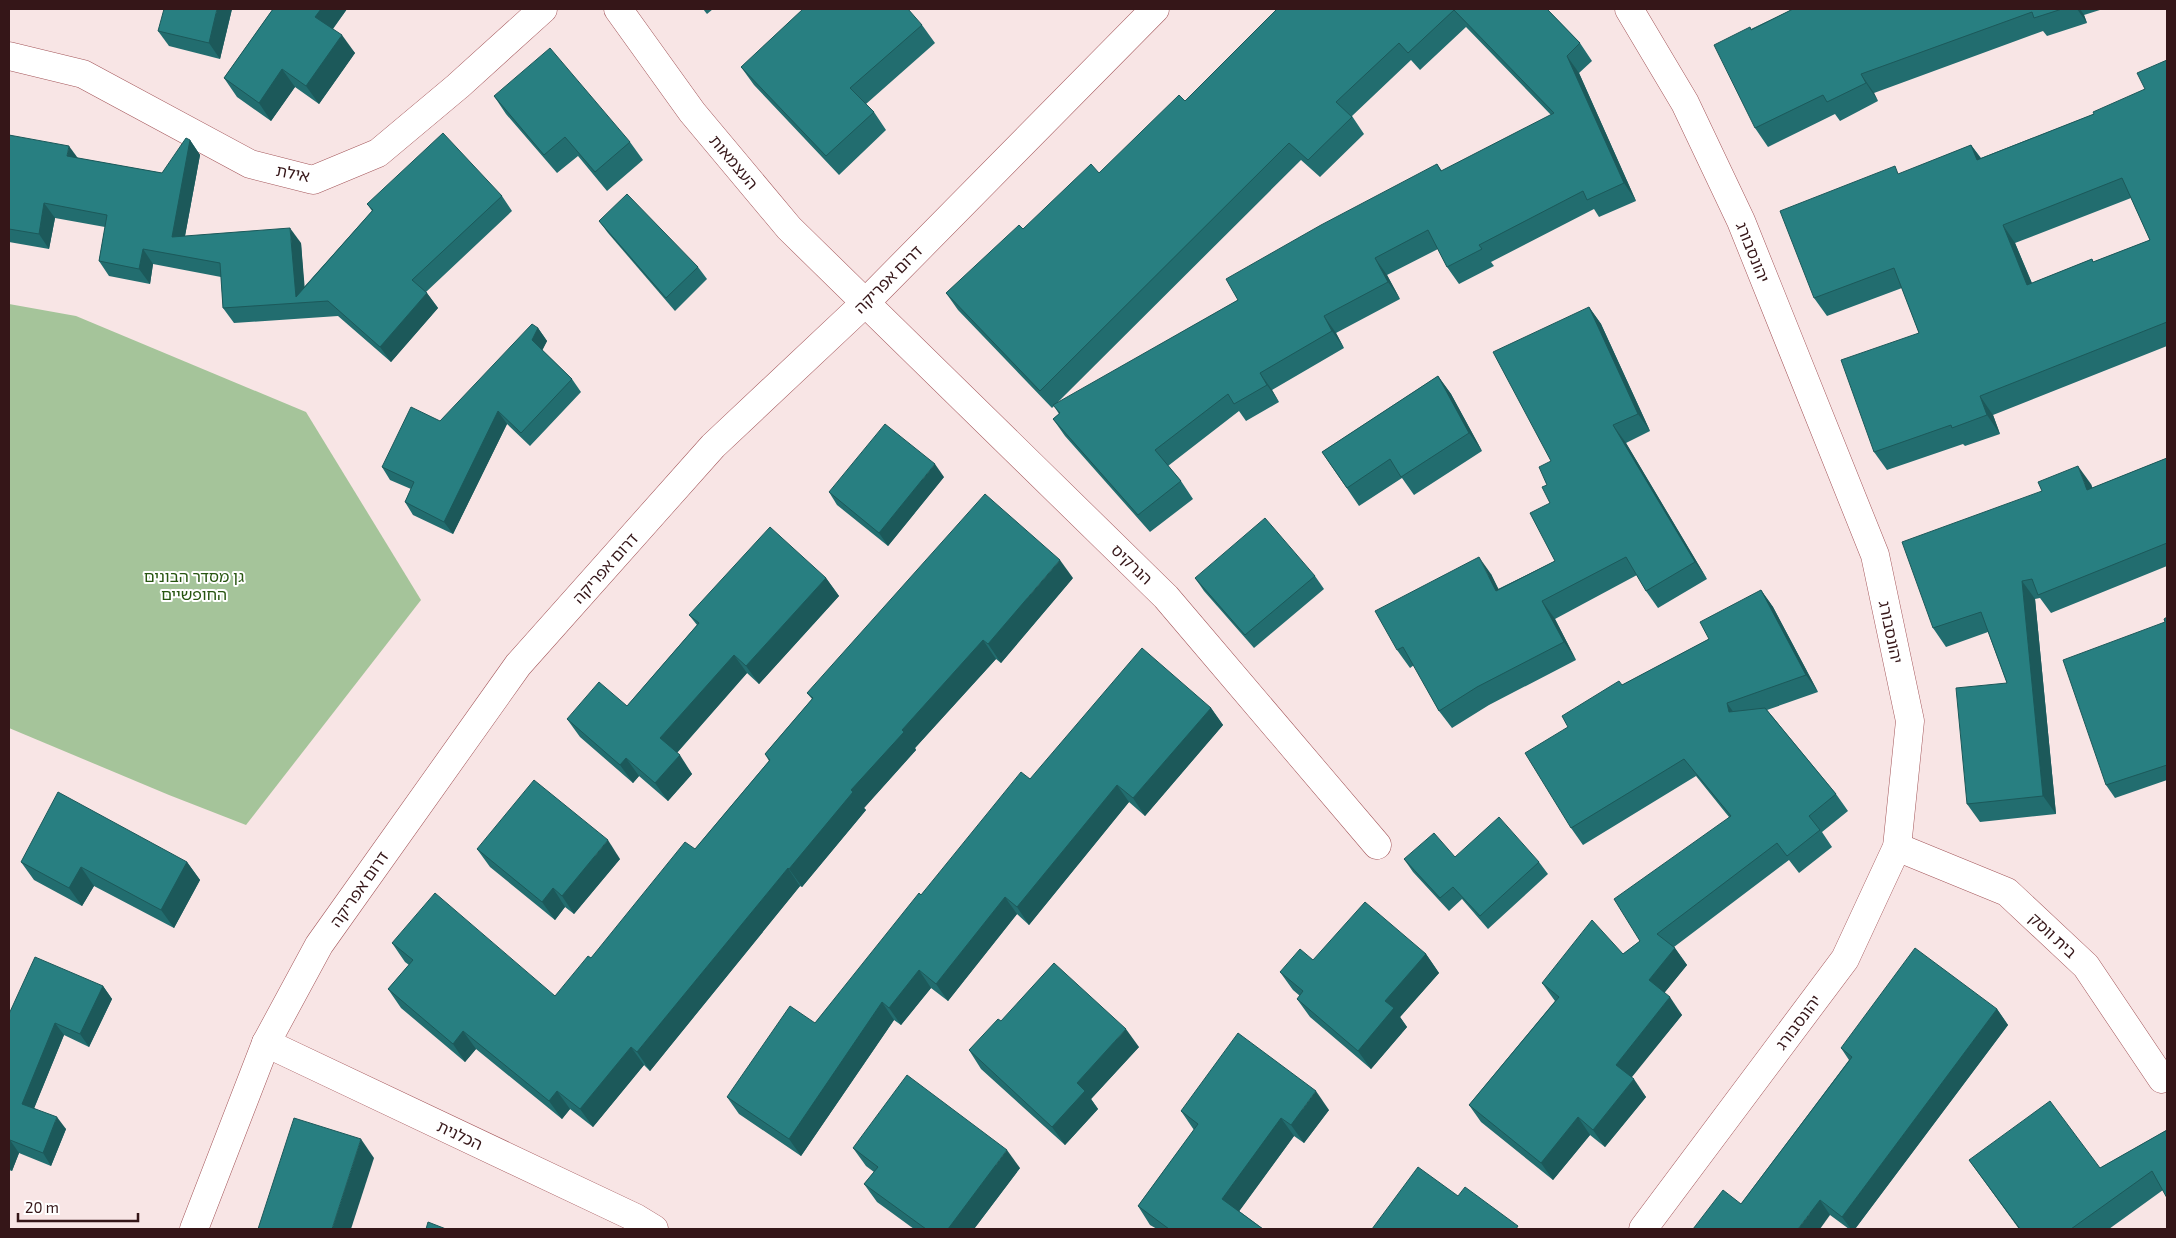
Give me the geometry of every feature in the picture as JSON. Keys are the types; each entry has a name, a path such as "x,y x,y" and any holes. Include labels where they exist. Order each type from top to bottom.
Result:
{"street":[{"name":"אילת","path":"9,56 84,74 250,164 313,180 378,152 458,86 543,9"},
{"name":"העצמאות","path":"618,9 692,112 777,214 865,303"},
{"name":"דרום אפריקה","path":"194,1229 266,1043 319,945 518,666 713,446 865,303 1155,9"},
{"name":"יהונסבורג","path":"1629,9 1685,103 1741,221 1875,555 1910,720 1897,847 1845,959 1643,1229"},
{"name":"הנרקיס","path":"865,303 1166,597 1377,845"},
{"name":"בית ווסק","path":"1897,847 2006,892 2086,966 2162,1079"},
{"name":"הכלנית","path":"266,1043 627,1214 654,1229"}],"green space":[{"name":"גן מסדר הבונים החופשיים","path":"9,304 76,316 306,412 421,600 246,825 9,728"}],"building":[{"path":"164,9 217,9 209,43 158,31"},
{"path":"273,9 321,9 315,17 342,35 306,86 282,69 259,103 224,78"},
{"path":"803,9 908,9 922,25 850,88 874,112 826,156 741,67"},
{"path":"1277,9 1547,9 1580,43 1567,56 1624,183 1587,200 1583,191 1479,245 1482,249 1447,267 1428,230 1375,258 1388,282 1324,316 1332,331 1260,373 1267,385 1234,404 1228,394 1155,450 1181,481 1138,515 1053,419 1060,413 1053,405 1238,300 1226,279 1321,225 1437,164 1441,171 1554,113 1454,10 1408,53 1399,43 1336,102 1352,117 1308,160 1289,143 1040,391 946,293 1019,225 1023,229 1091,164 1099,173 1179,95 1185,101"},
{"path":"1793,9 2062,9 2034,18 2032,12 1861,74 1866,83 1827,102 1823,95 1755,128 1714,45 1750,27 1751,30"},
{"path":"550,48 630,142 595,172 565,137 544,155 494,96"},
{"path":"2167,60 2167,322 1980,396 1987,415 1952,428 1951,425 1874,452 1841,360 1919,333 1894,268 1814,298 1780,211 1895,166 1898,174 1971,145 1977,160 2094,114 2093,112 2145,89 2137,73","holes":["2122,178 2150,240 2093,262 2092,259 2027,285 2003,225"]},
{"path":"443,133 502,196 412,280 427,293 380,347 328,301 223,308 220,263 143,249 139,269 99,261 107,215 44,203 39,234 9,229 9,135 69,146 67,156 162,173 186,138 190,140 172,237 290,228 296,297 373,210 367,204"},
{"path":"627,194 698,267 666,298 599,221"},
{"path":"1589,307 1638,414 1613,425 1695,562 1646,591 1626,557 1542,601 1564,642 1477,687 1439,711 1403,647 1397,650 1375,611 1479,557 1496,591 1555,561 1530,513 1550,503 1542,487 1547,485 1539,467 1551,461 1493,352"},
{"path":"532,324 538,328 532,340 572,379 521,433 498,411 444,522 405,502 414,482 382,467 411,407 440,421"},
{"path":"1438,376 1469,433 1401,477 1390,459 1347,488 1322,452"},
{"path":"885,424 935,464 879,533 829,492"},
{"path":"2167,458 2167,543 2038,595 2032,579 2022,581 2043,796 1967,804 1956,688 2007,683 1981,612 1933,628 1902,542 2042,491 2038,482 2078,466 2087,490"},
{"path":"985,494 1060,560 988,644 983,640 902,730 904,732 851,790 853,792 637,1052 631,1047 580,1109 557,1091 549,1101 463,1031 453,1044 388,989 413,960 392,943 435,893 555,996 588,956 591,958 685,842 695,849 770,760 765,754 813,698 807,693"},
{"path":"1265,518 1315,576 1245,635 1195,578"},
{"path":"770,527 826,578 746,666 734,655 660,738 680,755 655,783 626,758 620,765 567,719 599,682 627,706 699,623 689,615"},
{"path":"1761,590 1806,675 1727,703 1729,712 1765,708 1836,794 1809,816 1820,830 1787,856 1777,843 1657,934 1675,948 1649,980 1670,997 1616,1065 1634,1079 1593,1130 1578,1117 1541,1163 1469,1105 1559,997 1542,983 1592,920 1623,954 1640,941 1614,899 1731,816 1684,759 1571,828 1525,753 1568,727 1562,716 1619,681 1622,685 1709,639 1700,622"},
{"path":"2167,617 2167,765 2106,785 2063,660 2165,622 2164,619"},
{"path":"1142,648 1211,708 1133,798 1117,785 1017,907 1005,897 936,984 919,970 889,1008 882,1002 789,1139 727,1097 790,1006 815,1023 919,893 921,895 1021,772 1030,779"},
{"path":"534,780 608,840 562,896 553,888 542,902 477,849"},
{"path":"58,792 187,862 161,910 81,867 69,888 21,862"},
{"path":"1499,817 1539,862 1480,916 1453,887 1440,898 1404,859 1434,833 1455,857"},
{"path":"1365,902 1426,954 1385,1001 1394,1008 1358,1051 1297,999 1303,991 1280,972 1300,949 1313,960"},
{"path":"1915,948 1997,1009 1842,1217 1820,1200 1798,1229 1693,1229 1723,1190 1741,1204 1852,1057 1841,1048"},
{"path":"35,957 103,986 80,1034 55,1023 22,1104 57,1117 43,1153 10,1140 9,1144 9,1014"},
{"path":"1054,963 1126,1029 1077,1083 1085,1091 1052,1127 969,1050 998,1019 1001,1021"},
{"path":"1238,1033 1316,1091 1291,1125 1281,1118 1222,1199 1263,1229 1169,1229 1138,1206 1198,1124 1181,1111"},
{"path":"907,1075 1007,1150 948,1229 926,1229 864,1184 878,1167 853,1148"},
{"path":"2050,1101 2100,1168 2167,1130 2167,1198 2152,1171 2071,1229 2020,1229 1969,1160"},
{"path":"294,1118 361,1139 332,1229 258,1229"},
{"path":"1418,1167 1458,1196 1465,1187 1518,1226 1516,1229 1372,1229"},
{"path":"428,1222 446,1229 426,1229"}]}
